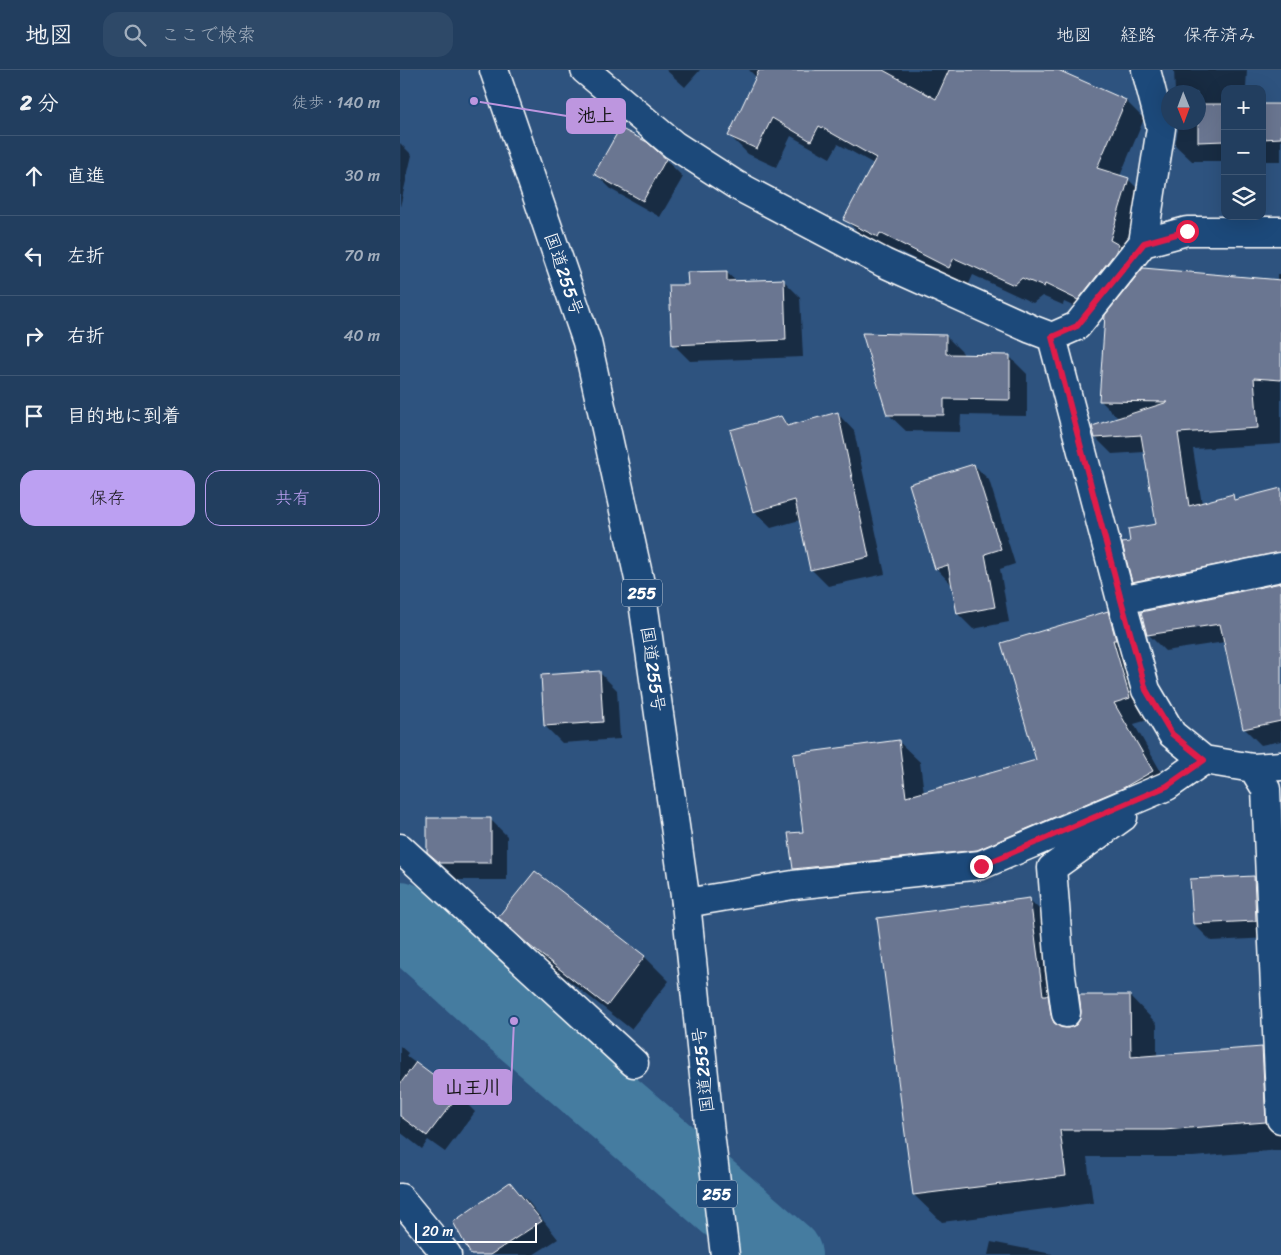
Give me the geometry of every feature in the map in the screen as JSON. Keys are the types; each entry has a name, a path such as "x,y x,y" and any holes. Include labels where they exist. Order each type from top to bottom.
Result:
{"main road":[{"name":"国道255号","path":"494,70 587,342 641,588 686,903 725,1255"},
{"path":"585,70 674,145 736,185 884,263 1052,337 1077,326 1144,243 1161,128 1146,70"},
{"path":"1144,243 1187,231 1281,231"},
{"path":"1052,337 1146,690 1172,734 1204,760 1253,768 1281,766"},
{"path":"1121,600 1281,567"},
{"path":"1066,1013 1060,970 1052,868 1204,760"},
{"path":"1253,768 1266,789 1281,1119"},
{"path":"686,903 793,885 981,866 1167,786"},
{"path":"400,848 634,1063"},
{"path":"400,1198 447,1255"}],"building":[{"path":"759,70 883,70 936,99 949,70 1058,70 1126,100 1097,168 1129,178 1110,240 1119,245 1115,253 1078,300 1045,284 1044,287 1022,278 1014,285 954,258 949,268 880,233 878,237 843,220 876,158 819,126 811,141 772,118 757,149 728,136"},
{"path":"1206,104 1221,104 1221,141 1198,142 1198,130 1206,130"},
{"path":"1266,104 1281,104 1281,138 1266,139"},
{"path":"620,128 647,142 666,159 643,201 594,174"},
{"path":"1143,268 1281,280 1281,380 1254,378 1258,428 1178,433 1189,506 1233,494 1234,500 1281,488 1281,552 1132,582 1122,543 1130,542 1128,529 1156,524 1141,435 1095,438 1092,426 1168,402 1099,401 1105,315"},
{"path":"727,271 727,281 784,279 786,340 672,345 669,285 688,285 687,272"},
{"path":"862,333 946,335 946,354 1010,355 1010,400 944,399 944,415 887,415"},
{"path":"838,412 869,557 810,570 795,500 753,512 730,430 781,416 787,426"},
{"path":"974,464 1001,549 985,554 995,607 957,614 948,565 935,569 909,484"},
{"path":"1281,583 1281,721 1243,729 1220,624 1147,635 1141,612"},
{"path":"1108,611 1116,640 1113,640 1130,698 1114,703 1153,771 1123,788 977,850 793,869 788,833 803,832 793,754 899,740 906,797 1036,760 1001,643"},
{"path":"600,671 603,722 544,726 541,675"},
{"path":"427,818 491,818 491,863 440,863 427,852"},
{"path":"535,871 645,956 607,1006 530,946 498,917"},
{"path":"1254,876 1256,921 1193,924 1190,879"},
{"path":"1030,898 1043,995 1048,995 1054,1023 1060,1027 1068,1028 1076,1025 1080,1019 1081,1011 1079,995 1130,995 1131,1057 1262,1047 1266,1122 1164,1130 1060,1130 1066,1176 913,1195 877,918"},
{"path":"416,1062 459,1094 427,1136 400,1116 400,1084"},
{"path":"510,1182 542,1221 490,1255 471,1255 453,1222"}],"waterway":[{"path":"400,918 514,1021 785,1255"}],"place":[{"name":"池上","path":"474,101"},
{"name":"山王川","path":"514,1021"}],"route":[{"path":"981,866 1167,786 1204,760 1172,734 1146,690 1052,337 1077,326 1144,243 1187,231"}]}
